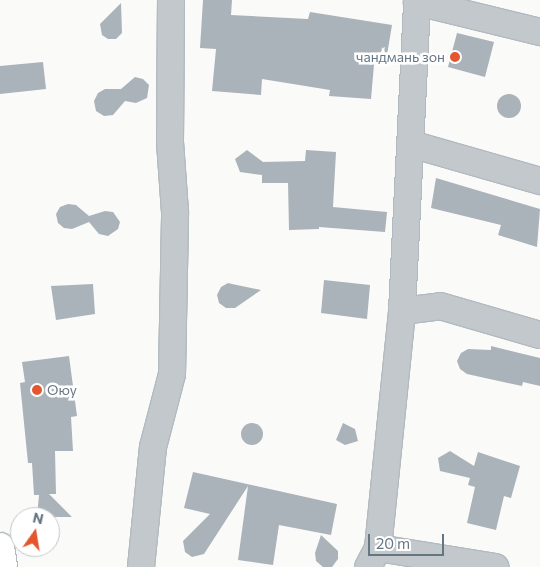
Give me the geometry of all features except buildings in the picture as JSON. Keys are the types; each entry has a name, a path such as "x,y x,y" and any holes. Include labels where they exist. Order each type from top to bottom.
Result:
{"main road":[{"path":"0,547 3,567"}],"street":[{"path":"141,567 153,447 172,374 174,212 170,142 171,0"},
{"path":"495,567 373,558 402,311 417,1 540,32"},
{"path":"411,144 540,181"},
{"path":"402,311 440,306 540,335"}],"place":[{"name":"чандмань зон","path":"455,57"},
{"name":"Оюу","path":"37,390"}]}
